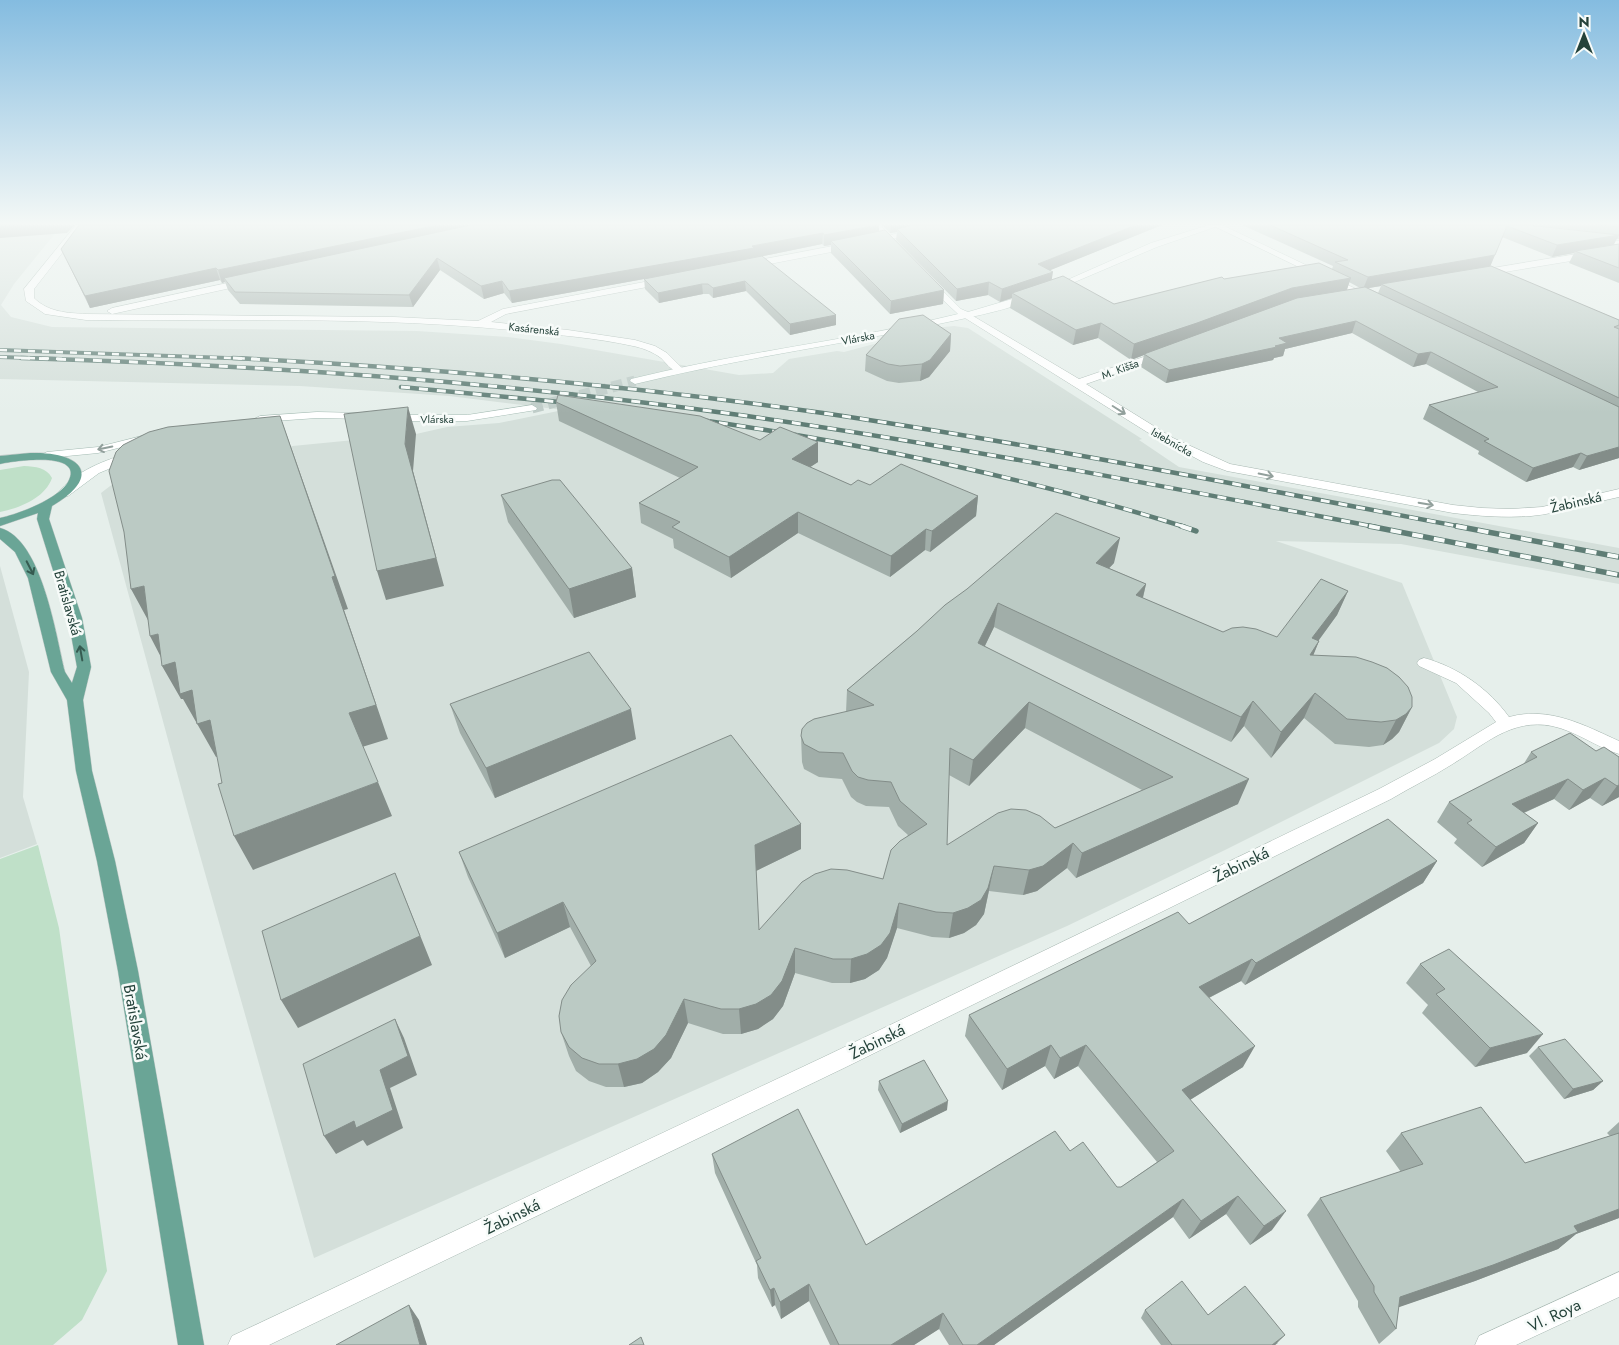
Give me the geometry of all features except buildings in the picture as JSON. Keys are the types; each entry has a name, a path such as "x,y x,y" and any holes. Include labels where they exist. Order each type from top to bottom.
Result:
{"main road":[{"path":"0,460 24,456 47,456 58,458 71,464 76,472 75,480 64,493 46,506 0,522"},
{"name":"Bratislavská","path":"46,506 43,519 75,618 84,667 75,700 84,771 106,861 128,971 191,1345"},
{"name":"Bratislavská","path":"0,532 3,532 21,550 35,578 58,672 75,700"}],"street":[{"name":"Kasárenská","path":"30,288 29,300 36,307 48,313 86,317 394,320 480,324 568,333 636,343 663,354 678,369"},
{"path":"86,317 220,288"},
{"path":"480,324 503,312 631,288"},
{"name":"Istebnícka","path":"935,288 958,310 1065,377 1078,383 1169,442 1201,458 1227,467 1453,509 1500,513 1532,512"},
{"name":"Vlárska","path":"635,381 678,369 841,342 968,316 1054,288"},
{"path":"1349,288 1379,303"},
{"path":"1344,297 1380,291"},
{"name":"M. Kišša","path":"1078,383 1170,352"},
{"name":"Vlárska","path":"251,421 316,415 429,419 467,418 532,408"},
{"path":"47,456 98,450 160,435"},
{"path":"64,493 100,468 145,452"},
{"name":"Žabinská","path":"1532,512 1619,493"},
{"path":"1424,663 1460,679 1495,709 1505,723"},
{"name":"Žabinská","path":"241,1345 837,1061 1358,807 1447,759 1489,731 1505,723 1530,719 1555,721 1619,748"},
{"name":"Vl. Roya","path":"1488,1345 1619,1284"}],"shaded area":[{"path":"0,288 12,288 1,305 11,317 52,327 417,331 508,337 561,344 739,375 773,373 789,359 837,351 844,352 934,328 954,326 968,328 1142,439 1139,440 1179,467 1619,548 1619,584 1401,544 1276,541 1402,583 1457,717 1454,729 1439,743 1225,850 1067,926 314,1258 186,806 101,493 127,473 199,455 416,434 447,427 499,423 563,410 449,396 300,386 0,379"},
{"path":"0,566 29,672 23,797 37,844 0,858"}],"green space":[{"path":"24,466 37,467 50,474 52,478 49,485 31,501 16,508 0,512 0,470"},
{"path":"38,845 59,928 107,1271 82,1320 53,1345 0,1345 0,859"}],"tunnel":[{"path":"532,408 635,381"}],"railway":[{"path":"0,350 239,358"},
{"path":"0,357 62,359"},
{"path":"21,358 294,370 475,385 657,404 826,428 983,454 1376,527"},
{"path":"233,358 239,358"},
{"path":"239,358 257,359"},
{"path":"239,358 455,372 676,394 823,413 1063,453 1462,527"},
{"path":"401,387 570,403"},
{"path":"701,420 762,429 945,464 1065,493 1185,527"},
{"path":"1181,526 1196,531"},
{"path":"1369,526 1619,575"},
{"path":"1456,526 1619,557"}]}
